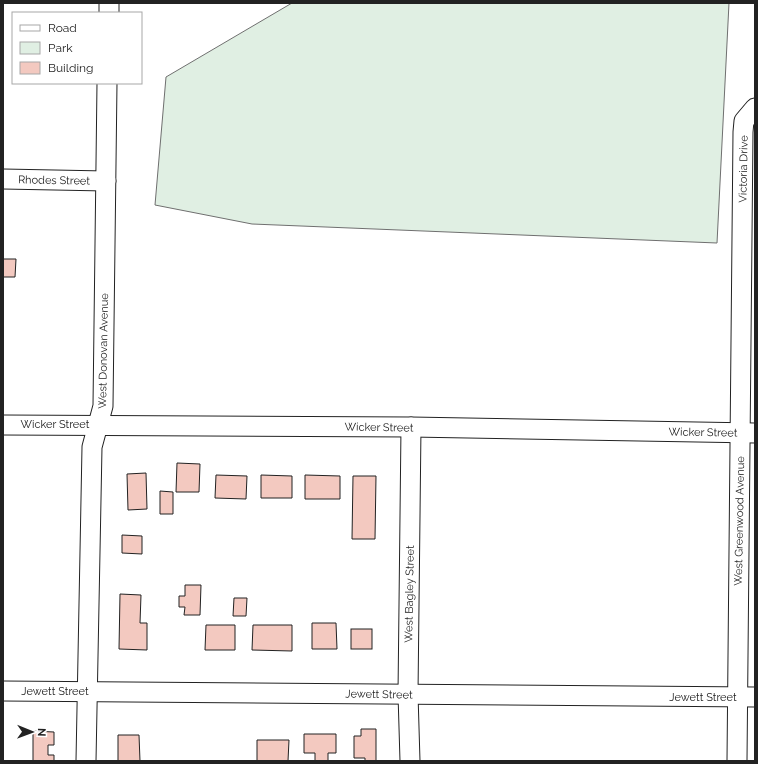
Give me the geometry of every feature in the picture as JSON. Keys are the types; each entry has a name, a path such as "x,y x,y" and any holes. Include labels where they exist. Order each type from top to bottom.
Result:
{"street":[{"name":"West Donovan Avenue","path":"86,761 92,446 103,406 108,84"},
{"name":"Victoria Drive","path":"749,210 744,121 755,108"},
{"name":"Rhodes Street","path":"3,180 106,181"},
{"name":"West Greenwood Avenue","path":"737,761 746,697 749,210"},
{"name":"Wicker Street","path":"3,425 99,424 411,427 748,433"},
{"name":"West Bagley Street","path":"410,761 408,694 411,427"},
{"name":"Jewett Street","path":"3,691 746,697"}],"green space":[{"path":"292,3 729,3 717,243 252,224 155,205 166,77"}],"building":[{"path":"3,259 16,259 15,277 3,277"},
{"path":"177,463 200,464 199,492 176,492"},
{"path":"146,473 147,509 128,510 127,474"},
{"path":"216,475 247,476 246,499 215,498"},
{"path":"261,475 292,476 292,498 261,498"},
{"path":"305,475 340,476 340,499 305,499"},
{"path":"353,476 376,476 375,539 352,539"},
{"path":"160,491 173,492 173,514 160,514"},
{"path":"122,535 142,536 142,554 122,553"},
{"path":"185,585 201,585 200,615 184,615 185,607 179,607 179,596 185,596"},
{"path":"120,594 141,595 140,623 147,623 147,650 119,649"},
{"path":"234,598 247,598 246,616 233,616"},
{"path":"312,623 336,623 337,649 312,649"},
{"path":"206,625 235,625 235,650 205,650"},
{"path":"253,625 292,625 292,651 252,650"},
{"path":"351,629 372,629 372,649 351,649"},
{"path":"361,729 376,729 376,761 365,761 365,758 354,758 354,736 361,736"},
{"path":"33,731 54,732 54,745 48,745 48,755 54,755 54,761 33,761"},
{"path":"304,734 336,734 336,753 328,753 328,761 315,761 315,753 304,753"},
{"path":"118,735 139,735 140,761 118,761"},
{"path":"257,740 289,740 288,761 257,761"}]}
